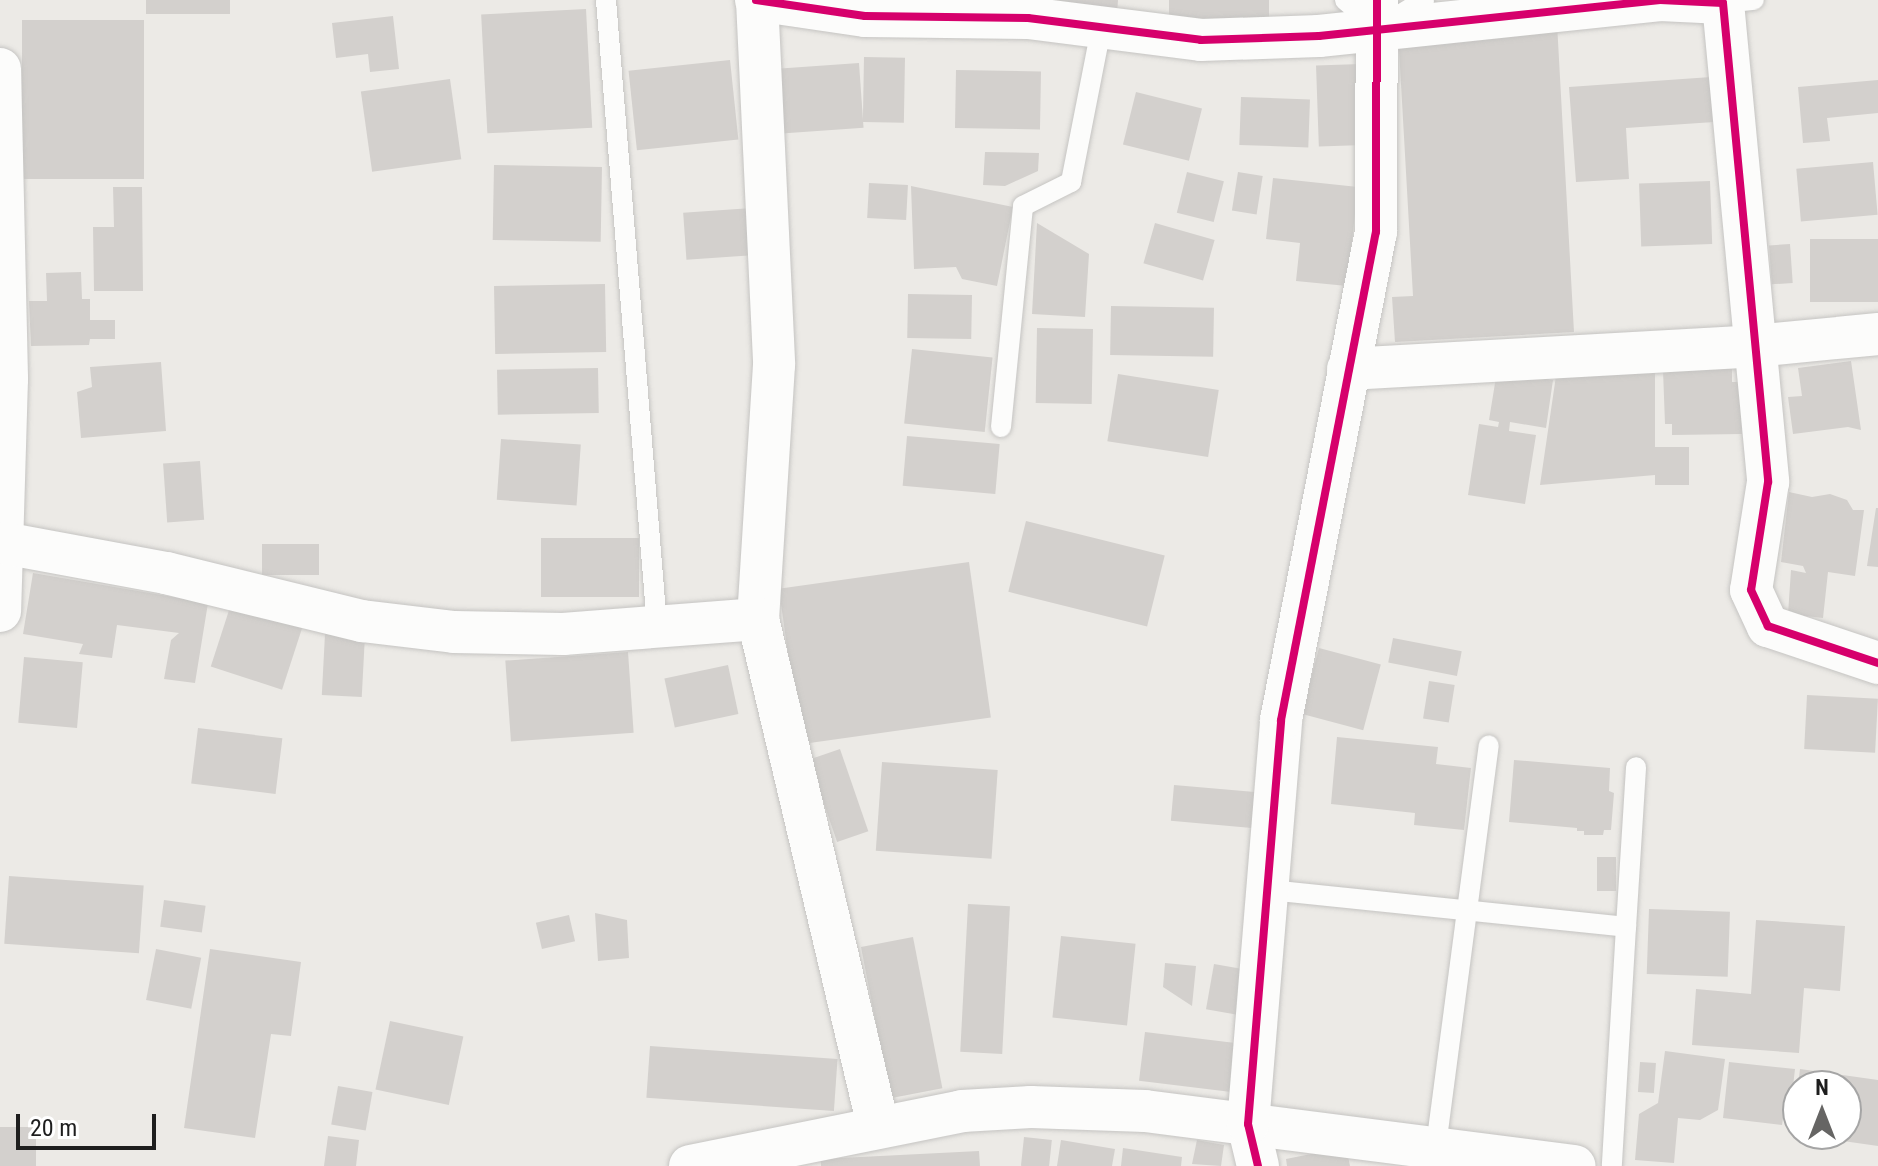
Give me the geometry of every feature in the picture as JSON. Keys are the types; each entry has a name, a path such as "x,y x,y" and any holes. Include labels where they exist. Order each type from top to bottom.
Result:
{"street":[{"path":"878,1126 758,619 774,365 756,0 865,16 1028,18 1201,40 1319,36 1377,14 1660,0 1738,2 1754,346 1768,482 1751,590 1756,607 1768,626 1878,663"},
{"path":"1258,1166 1248,1124 1270,890 1281,720 1376,232 1377,14"},
{"path":"0,69 4,543 0,611"},
{"path":"1348,369 1754,346 1878,334"},
{"path":"4,543 166,573 362,621 454,632 563,634 758,619"},
{"path":"690,1166 962,1111 1031,1107 1145,1111 1574,1166"}],"lane":[{"path":"606,0 657,626"},
{"path":"1345,0 1377,14 1424,0"},
{"path":"1001,427 1023,206 1071,182 1101,29"},
{"path":"1436,1146 1489,745"},
{"path":"1612,1166 1636,767"},
{"path":"1270,890 1626,927"}],"building":[{"path":"146,0 230,0 230,14 146,14"},
{"path":"970,0 1118,0 1117,13"},
{"path":"1169,0 1269,0 1269,27 1169,27"},
{"path":"586,9 592,128 487,133 481,14"},
{"path":"393,16 399,69 370,72 368,54 336,58 332,23"},
{"path":"22,20 144,20 144,179 22,179"},
{"path":"1557,23 1574,332 1395,342 1392,297 1413,296 1398,31"},
{"path":"864,57 905,58 904,123 863,122"},
{"path":"730,60 738,140 637,150 629,71"},
{"path":"859,63 864,128 782,134 777,69"},
{"path":"1361,64 1364,145 1319,147 1316,66"},
{"path":"956,70 1041,71 1040,129 955,128"},
{"path":"1711,77 1714,122 1626,128 1629,179 1576,182 1569,87"},
{"path":"450,79 461,159 372,172 361,92"},
{"path":"1878,80 1878,113 1827,118 1830,141 1803,143 1798,87"},
{"path":"1136,92 1202,108 1189,161 1123,144"},
{"path":"1241,97 1310,99 1308,147 1239,145"},
{"path":"985,152 1039,153 1038,171 1005,186 983,185"},
{"path":"1873,162 1878,215 1801,222 1796,169"},
{"path":"494,165 602,167 601,242 493,240"},
{"path":"1187,172 1224,181 1214,222 1177,213"},
{"path":"1238,172 1263,176 1257,214 1232,211"},
{"path":"1273,178 1358,187 1347,286 1296,281 1300,243 1266,239"},
{"path":"1710,181 1712,244 1641,246 1639,183"},
{"path":"869,183 908,185 906,220 867,218"},
{"path":"911,186 1013,207 997,286 962,279 956,267 914,269"},
{"path":"113,187 142,187 143,291 94,291 93,227 114,227"},
{"path":"752,208 755,255 686,260 683,213"},
{"path":"1037,223 1089,254 1085,317 1032,314"},
{"path":"1155,223 1215,240 1203,280 1143,263"},
{"path":"1810,239 1878,239 1878,302 1810,302"},
{"path":"1790,244 1793,283 1772,284 1769,245"},
{"path":"81,272 82,299 90,299 90,320 115,320 115,339 90,339 89,345 31,346 29,301 47,301 46,273"},
{"path":"605,284 606,352 495,354 494,286"},
{"path":"908,294 972,295 971,339 907,338"},
{"path":"1111,306 1214,308 1213,357 1110,355"},
{"path":"1037,328 1093,329 1092,404 1036,403"},
{"path":"912,349 993,357 985,432 904,424"},
{"path":"1851,361 1861,430 1848,427 1793,434 1788,397 1802,396 1798,368"},
{"path":"161,362 166,431 81,438 77,392 92,387 90,367"},
{"path":"1655,362 1655,447 1689,447 1689,485 1655,485 1655,475 1540,485 1557,369"},
{"path":"598,368 599,413 498,415 497,370"},
{"path":"1732,369 1732,382 1741,382 1742,434 1672,435 1672,424 1665,424 1663,370"},
{"path":"1497,371 1553,380 1546,428 1510,422 1509,431 1536,435 1525,504 1468,495 1479,424 1498,427 1499,422 1489,420"},
{"path":"1118,374 1219,390 1208,457 1107,441"},
{"path":"907,436 1000,444 995,494 903,486"},
{"path":"501,439 581,445 577,505 497,500"},
{"path":"200,461 204,520 167,522 163,464"},
{"path":"1789,492 1812,497 1830,494 1847,500 1853,510 1864,510 1855,576 1828,572 1823,618 1788,614 1791,570 1806,573 1803,566 1781,562"},
{"path":"1878,508 1878,567 1867,566"},
{"path":"1026,521 1165,556 1147,626 1008,592"},
{"path":"541,538 639,538 639,597 541,597"},
{"path":"262,544 319,544 319,575 262,575"},
{"path":"969,562 991,717 801,744 779,589"},
{"path":"33,573 208,603 195,683 164,679 171,640 179,633 117,625 112,658 79,654 83,644 23,634"},
{"path":"233,598 304,621 282,690 211,666"},
{"path":"325,634 365,636 362,697 322,695"},
{"path":"1393,638 1462,651 1457,676 1388,663"},
{"path":"1319,648 1381,665 1363,730 1301,714"},
{"path":"628,652 634,733 511,741 505,661"},
{"path":"24,657 83,662 77,728 18,723"},
{"path":"728,665 738,714 675,727 664,679"},
{"path":"1429,681 1455,685 1449,723 1423,719"},
{"path":"1807,695 1878,699 1875,753 1804,749"},
{"path":"198,728 282,738 276,794 191,784"},
{"path":"1337,737 1438,747 1436,764 1471,768 1464,830 1414,825 1415,813 1331,804"},
{"path":"840,749 868,831 837,842 809,760"},
{"path":"1514,760 1610,768 1609,791 1614,793 1611,830 1604,830 1603,835 1584,835 1584,831 1577,831 1577,828 1509,822"},
{"path":"882,762 998,770 992,859 876,851"},
{"path":"1174,785 1258,792 1255,828 1171,821"},
{"path":"1597,857 1616,857 1616,891 1597,891"},
{"path":"9,876 144,885 139,953 4,944"},
{"path":"164,900 206,906 202,933 160,927"},
{"path":"968,904 1010,906 1002,1054 960,1052"},
{"path":"1649,909 1730,912 1728,977 1647,974"},
{"path":"595,913 627,920 629,958 598,961"},
{"path":"569,915 575,941 542,949 536,923"},
{"path":"1756,920 1845,926 1840,991 1804,988 1799,1053 1692,1045 1696,989 1751,994"},
{"path":"1061,936 1136,944 1127,1025 1052,1018"},
{"path":"913,937 942,1088 890,1098 861,947"},
{"path":"156,949 201,958 191,1009 146,1000"},
{"path":"210,949 301,962 291,1036 271,1034 255,1138 184,1128"},
{"path":"1165,963 1196,966 1192,1006 1163,987"},
{"path":"1214,964 1252,971 1244,1016 1206,1009"},
{"path":"390,1021 463,1037 449,1105 375,1089"},
{"path":"1145,1032 1239,1044 1233,1092 1139,1081"},
{"path":"650,1046 838,1059 834,1111 646,1098"},
{"path":"1665,1051 1725,1059 1718,1110 1700,1120 1678,1118 1674,1163 1635,1160 1639,1114 1658,1103"},
{"path":"1640,1062 1656,1063 1654,1093 1638,1092"},
{"path":"1729,1062 1795,1069 1782,1070 1782,1125 1723,1118"},
{"path":"1862,1078 1878,1080 1878,1146 1862,1144"},
{"path":"338,1086 372,1092 366,1130 331,1124"},
{"path":"0,1127 36,1127 36,1166 0,1166"},
{"path":"328,1136 359,1140 356,1166 324,1166"},
{"path":"1024,1137 1052,1140 1049,1166 1021,1166"},
{"path":"1061,1140 1115,1149 1112,1166 1057,1166"},
{"path":"1197,1140 1224,1145 1221,1166 1192,1164"},
{"path":"1346,1147 1350,1166 1287,1166 1286,1159"},
{"path":"1123,1148 1182,1157 1181,1166 1121,1166"},
{"path":"979,1151 980,1166 821,1166 821,1159"}],"cycle path":[{"path":"756,0 865,16 1028,18 1201,40 1319,36 1660,0 1723,3 1768,482 1751,590 1768,626 1878,663"},
{"path":"1258,1166 1248,1124 1281,720 1376,232 1377,0"}]}
